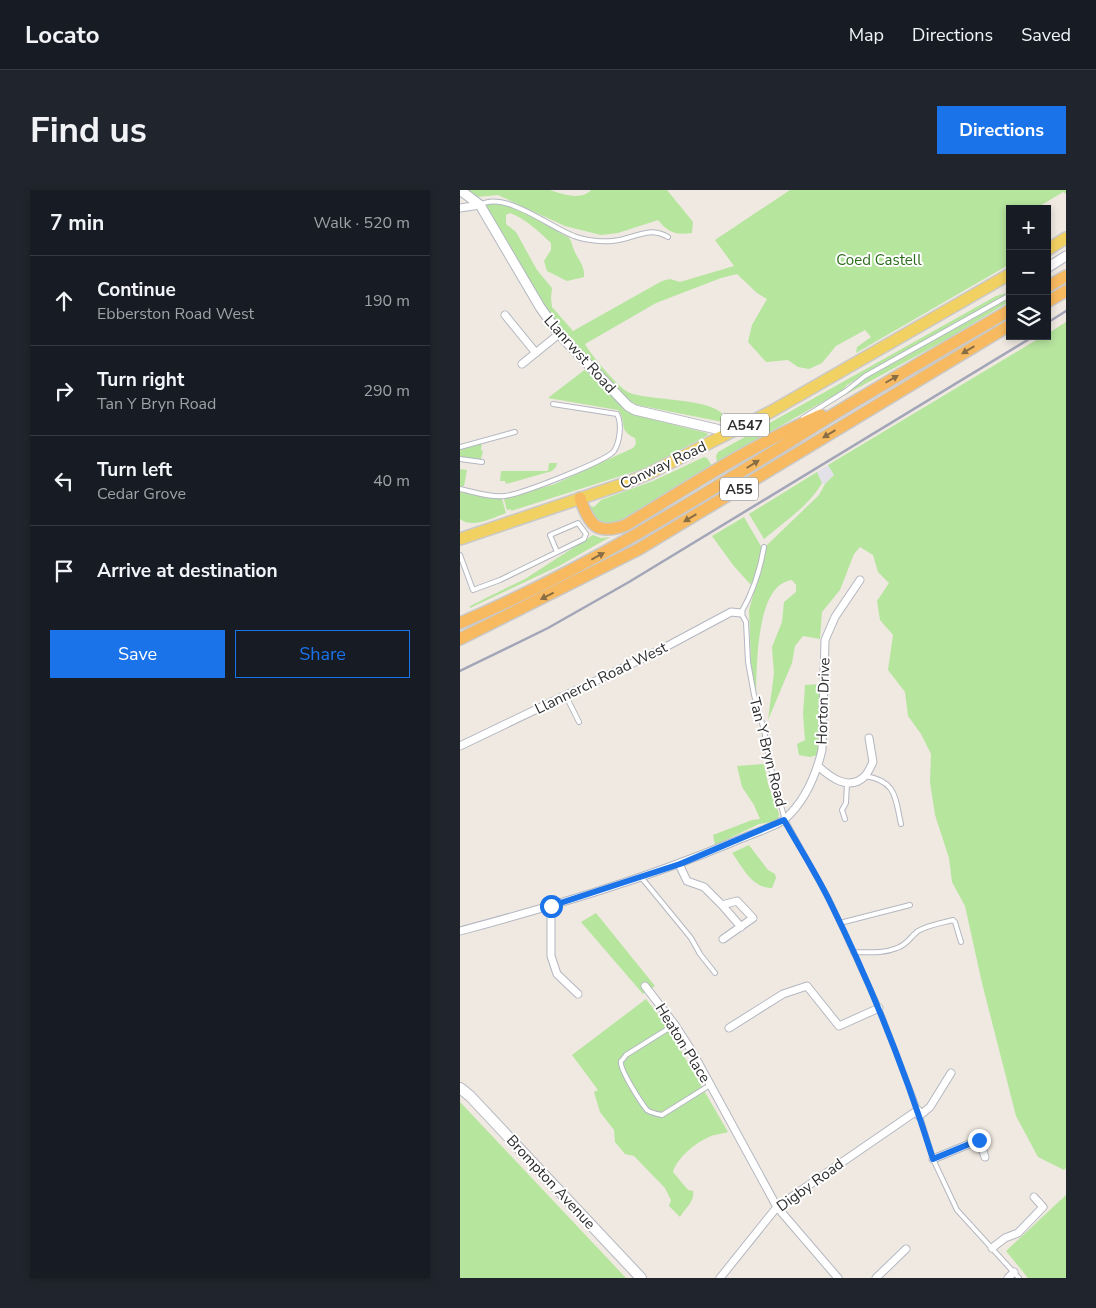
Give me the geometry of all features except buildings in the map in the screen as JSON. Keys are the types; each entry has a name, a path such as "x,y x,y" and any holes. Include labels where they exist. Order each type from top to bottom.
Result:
{"highway":[{"path":"1051,285 1066,276"},
{"path":"1051,300 1066,291"},
{"name":"A55","path":"460,623 552,580 637,535 857,400 1006,312"},
{"name":"A55","path":"460,639 639,549 1006,327"},
{"path":"580,498 590,522 597,528 614,529 626,524 732,460 792,428 857,400"}],"main road":[{"path":"1051,247 1066,238"},
{"name":"Conway Road","path":"461,536 648,474 728,434 829,379 1006,276"},
{"name":"Brompton Avenue","path":"460,1088 470,1096 641,1278"}],"street":[{"name":"Llanrwst Road","path":"460,190 480,205 540,307 559,334 631,408 716,429 728,434"},
{"path":"460,208 480,205"},
{"path":"1051,265 1066,256"},
{"path":"505,315 536,353"},
{"path":"522,364 559,334"},
{"name":"Horton Drive","path":"784,820 805,793 813,780 818,766 822,742 825,640 835,617 860,580"},
{"name":"Llannerch Road West","path":"460,746 660,650 731,612 741,613"},
{"path":"818,766 832,779 847,783 859,780 866,776 873,762 869,738"},
{"path":"460,931 551,906 680,864 784,820"},
{"path":"680,864 687,881 704,887 722,904 741,927"},
{"path":"722,904 737,901 754,918 723,939"},
{"path":"551,906 551,956 557,974 578,994"},
{"name":"Heaton Place","path":"645,986 675,1025 693,1054 777,1207 838,1278"},
{"path":"729,1028 783,994 807,986 839,1026 879,1008"},
{"name":"Digby Road","path":"720,1278 777,1207 918,1113 930,1107 951,1073"},
{"path":"933,1159 979,1140 985,1157"},
{"path":"992,1248 1004,1238 1018,1233 1043,1207 1034,1197"},
{"path":"876,1278 906,1249"},
{"path":"1008,1278 1016,1275"}],"lane":[{"path":"480,205 492,199 502,199 518,205 575,237 613,241 656,232 668,237"},
{"path":"792,428 808,414 846,391 866,376 1006,297"},
{"path":"460,489 492,496 507,496 529,489 609,456 614,451 620,421 617,414 554,404"},
{"path":"460,447 515,432"},
{"path":"460,459 482,462"},
{"path":"460,556 473,590 500,580 557,552 586,536 578,523 550,535 557,552"},
{"path":"741,613 761,565 764,547"},
{"name":"Tan Y Bryn Road","path":"741,613 746,622 748,662 754,695 764,730 772,774 784,820 829,899 879,1008 933,1159 957,1210 1016,1275"},
{"path":"566,696 579,722"},
{"path":"866,776 882,780 893,790 901,824"},
{"path":"845,820 842,810 846,803 847,783"},
{"path":"641,877 691,938 700,954 715,973"},
{"path":"840,924 910,905"},
{"path":"853,952 895,950 924,928 953,920 961,942"},
{"path":"675,1025 626,1055 621,1061 625,1075 648,1110 662,1115 710,1085"}],"shaded area":[{"path":"828,465 834,475 825,485 822,483 817,472"}],"green space":[{"path":"467,190 550,190 577,196 591,190 667,190 693,222 692,233 681,234 673,232 658,220 618,233 601,235 565,226 498,195 476,197"},
{"name":"Coed Castell","path":"790,190 1066,190 1066,194 1063,192 1042,205 1006,205 1006,266 856,353 857,347 871,337 865,330 836,346 822,363 809,369 798,367 788,360 766,362 748,342 752,325 767,299 757,293 737,274 721,278 656,303 585,344 605,370 628,392 713,408 723,414 727,422 637,405 627,399 568,338 547,312 484,205 491,201 511,205 569,238 582,266 584,277 567,281 547,271 544,261 551,250 551,243 521,219 510,213 506,215 506,224 516,232 537,270 552,288 552,307 573,331 662,281 670,279 680,282 734,266 715,240"},
{"path":"1006,293 860,377 847,385 842,391 717,462 716,456 718,452 996,296"},
{"path":"1006,300 1006,303 949,338 814,412 850,391 861,381"},
{"path":"1066,322 1066,1168 1064,1170 1038,1157 1016,1116 982,983 965,906 952,882 949,858 935,815 930,782 931,754 921,734 908,716 905,692 888,670 893,635 880,620 877,601 889,583 878,572 873,555 860,547 854,554 840,590 822,612 820,639 803,636 795,646 792,663 768,720 774,673 772,647 782,622 784,602 796,592 796,585 792,580 780,585 771,596 765,611 760,629 756,696 751,663 749,610 767,545 819,495 825,484 834,475 828,465 1036,340 1051,340 1051,331"},
{"path":"587,368 631,414 707,433 708,435 646,468 511,511 511,509 507,510 504,499 555,484 633,448 636,444 635,438 624,429 618,410 548,398"},
{"path":"482,442 481,450 483,451 481,459 460,457 460,448"},
{"path":"704,457 707,458 712,466 621,522 612,525 598,522 591,513 591,506 594,507 601,500 653,481"},
{"path":"549,463 557,463 552,471 506,484 505,481 500,481 501,471 548,471"},
{"path":"460,469 467,470 464,486 460,486"},
{"path":"817,472 822,483 817,491 796,513 764,539 749,514"},
{"path":"460,492 502,499 506,513 483,522 465,522 460,519"},
{"path":"744,517 762,548 754,581 750,584 733,565 712,536"},
{"path":"593,535 601,538 610,537 559,566 470,608 470,606 525,579"},
{"path":"821,684 818,755 810,757 799,755 797,744 805,740 803,714 805,685"},
{"path":"764,764 768,784 779,814 778,819 759,824 715,845 713,835 752,820 760,819 754,805 742,787 737,766"},
{"path":"749,845 768,870 775,874 776,878 772,888 753,881 732,853"},
{"path":"596,913 655,986 643,994 581,922"},
{"path":"646,999 666,1025 728,1132 711,1136 698,1143 678,1161 673,1172 688,1190 693,1191 691,1202 680,1217 669,1206 671,1200 665,1188 634,1156 625,1154 615,1142 614,1130 600,1112 594,1092 598,1090 572,1055"},
{"path":"461,1103 626,1278 460,1278"},
{"path":"1066,1195 1066,1278 1028,1278 1006,1251"}],"railway":[{"path":"1051,320 1066,311"},
{"path":"460,671 548,628 629,582 1027,340"}],"route":[{"path":"551,906 680,864 784,820 829,899 879,1008 918,1110 933,1159 979,1140"}]}
